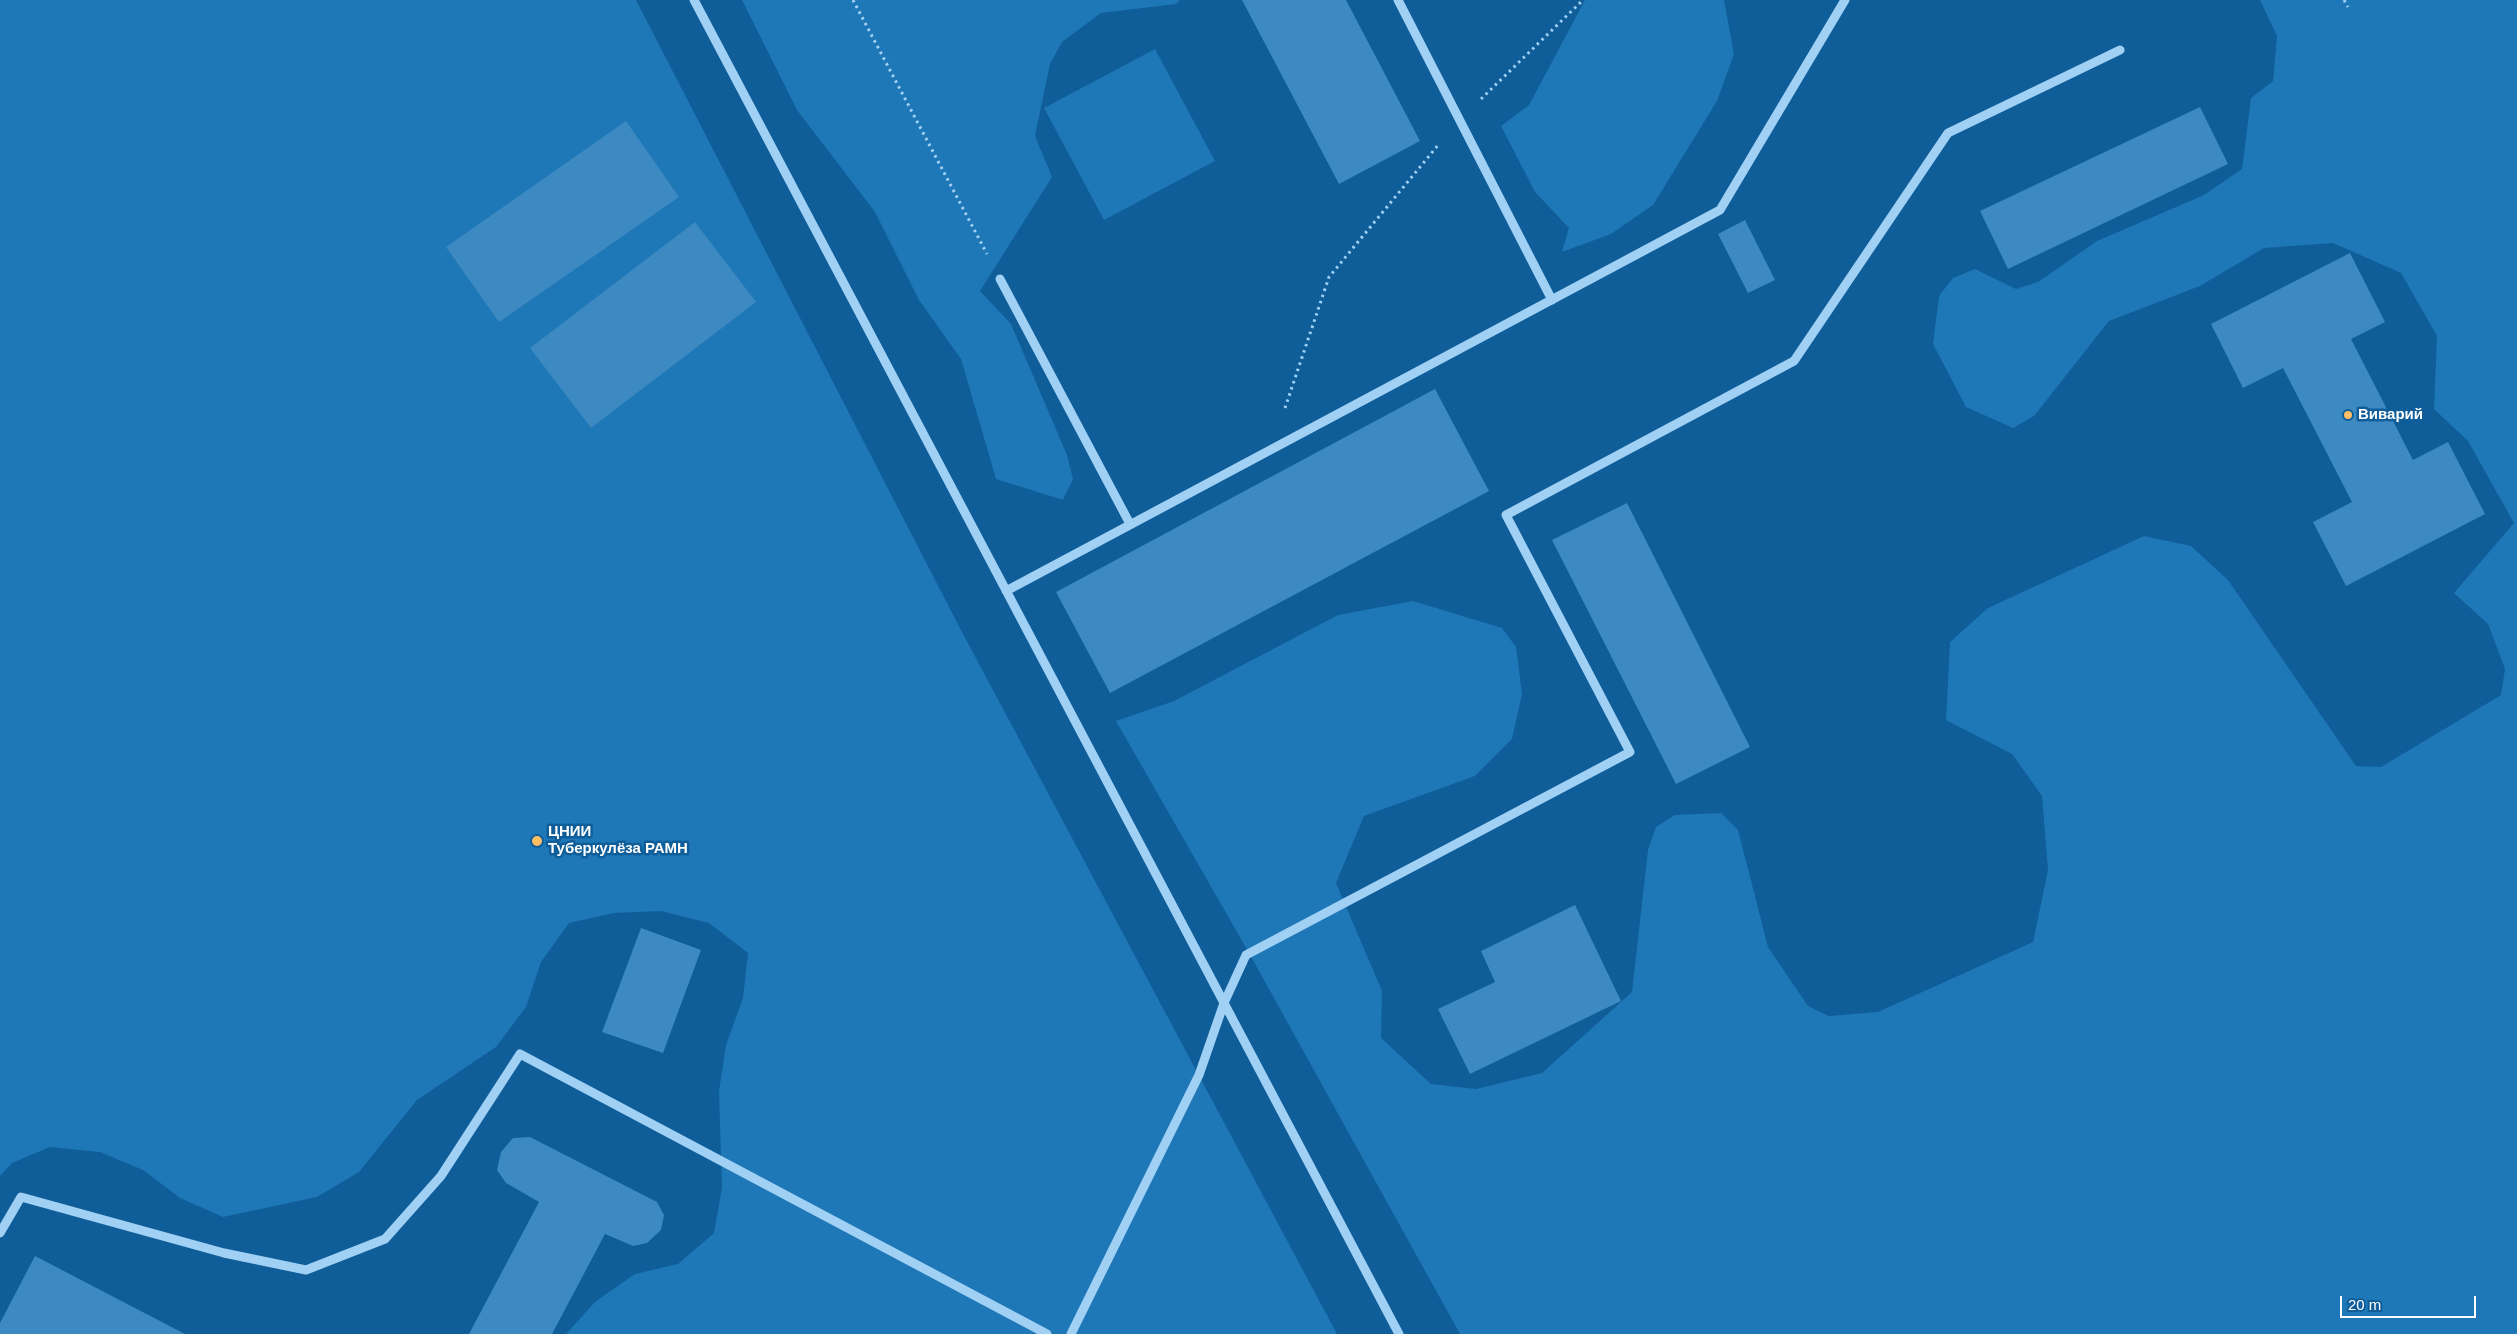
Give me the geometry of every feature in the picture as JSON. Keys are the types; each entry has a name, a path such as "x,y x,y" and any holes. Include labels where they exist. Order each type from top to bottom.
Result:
{"street":[{"path":"694,0 1399,1334"},
{"path":"1398,0 1552,300"},
{"path":"1006,591 1720,210 1845,0"},
{"path":"1072,1334 1199,1075 1224,1003 1246,955 1630,752 1506,515 1794,361 1948,134 2120,50"},
{"path":"1000,279 1130,524"},
{"path":"0,1233 21,1198 224,1253 306,1270 385,1239 441,1176 520,1054 1046,1334"}],"path":[{"path":"853,0 1000,279"},
{"path":"1271,449 1329,277 1460,120 1583,0"},
{"path":"2344,0 2348,7"}],"shaded area":[{"name":"ЦНИИ Туберкулёза РАМН","path":"0,0 636,0 962,632 1337,1334 566,1334 596,1301 635,1274 678,1264 714,1233 722,1188 719,1091 726,1045 743,998 748,953 709,923 661,911 614,913 569,923 541,962 526,1007 496,1047 417,1100 359,1172 317,1197 223,1217 180,1198 143,1170 100,1152 50,1147 12,1163 0,1176"},
{"path":"742,0 1180,0 1176,4 1101,13 1062,42 1050,64 1035,136 1052,177 980,291 1011,324 1067,455 1073,479 1063,500 996,479 961,359 919,300 875,212 797,110"},
{"path":"1585,0 1724,0 1734,54 1717,101 1653,205 1611,234 1562,252 1569,228 1535,192 1501,126 1529,105"},
{"path":"2260,0 2517,0 2517,1334 1460,1334 1249,953 1116,721 1174,701 1338,615 1413,601 1502,628 1516,647 1522,694 1512,739 1475,776 1364,816 1336,883 1382,991 1381,1038 1431,1084 1476,1089 1542,1073 1632,992 1648,850 1656,827 1675,815 1721,813 1738,830 1768,947 1808,1006 1829,1016 1878,1012 2033,942 2048,870 2042,796 2012,754 1946,720 1950,642 1988,608 2144,536 2191,546 2228,580 2356,766 2381,767 2501,695 2505,669 2488,624 2454,593 2514,523 2468,441 2434,409 2437,336 2401,273 2333,243 2264,248 2200,286 2109,321 2034,416 2013,428 1966,407 1933,344 1939,296 1953,278 1975,269 2016,289 2038,282 2097,241 2204,195 2242,169 2251,98 2273,81 2277,36"},
{"path":"1155,49 1215,161 1104,220 1044,108"}],"building":[{"path":"1242,0 1346,0 1420,141 1339,184"},
{"path":"2200,107 2228,164 2008,269 1980,211"},
{"path":"626,121 679,197 499,322 446,247"},
{"path":"1745,220 1775,280 1748,293 1718,234"},
{"path":"695,222 756,302 591,428 530,348"},
{"name":"Виварий","path":"2350,253 2385,322 2351,339 2413,460 2448,442 2485,514 2346,586 2313,522 2352,502 2283,368 2243,388 2211,324"},
{"path":"1435,389 1489,491 1110,693 1056,592"},
{"path":"1627,503 1750,747 1676,784 1552,540"},
{"path":"1575,905 1621,1001 1470,1074 1438,1009 1495,982 1481,951"},
{"path":"641,928 701,950 663,1053 602,1032"},
{"path":"530,1137 657,1202 664,1215 661,1230 647,1243 633,1246 605,1234 552,1334 469,1334 539,1202 506,1183 497,1170 501,1152 513,1138"},
{"path":"35,1256 185,1334 0,1334 0,1323"}],"place":[{"name":"Виварий","path":"2348,415"},
{"name":"ЦНИИ Туберкулёза РАМН","path":"537,841"}]}
